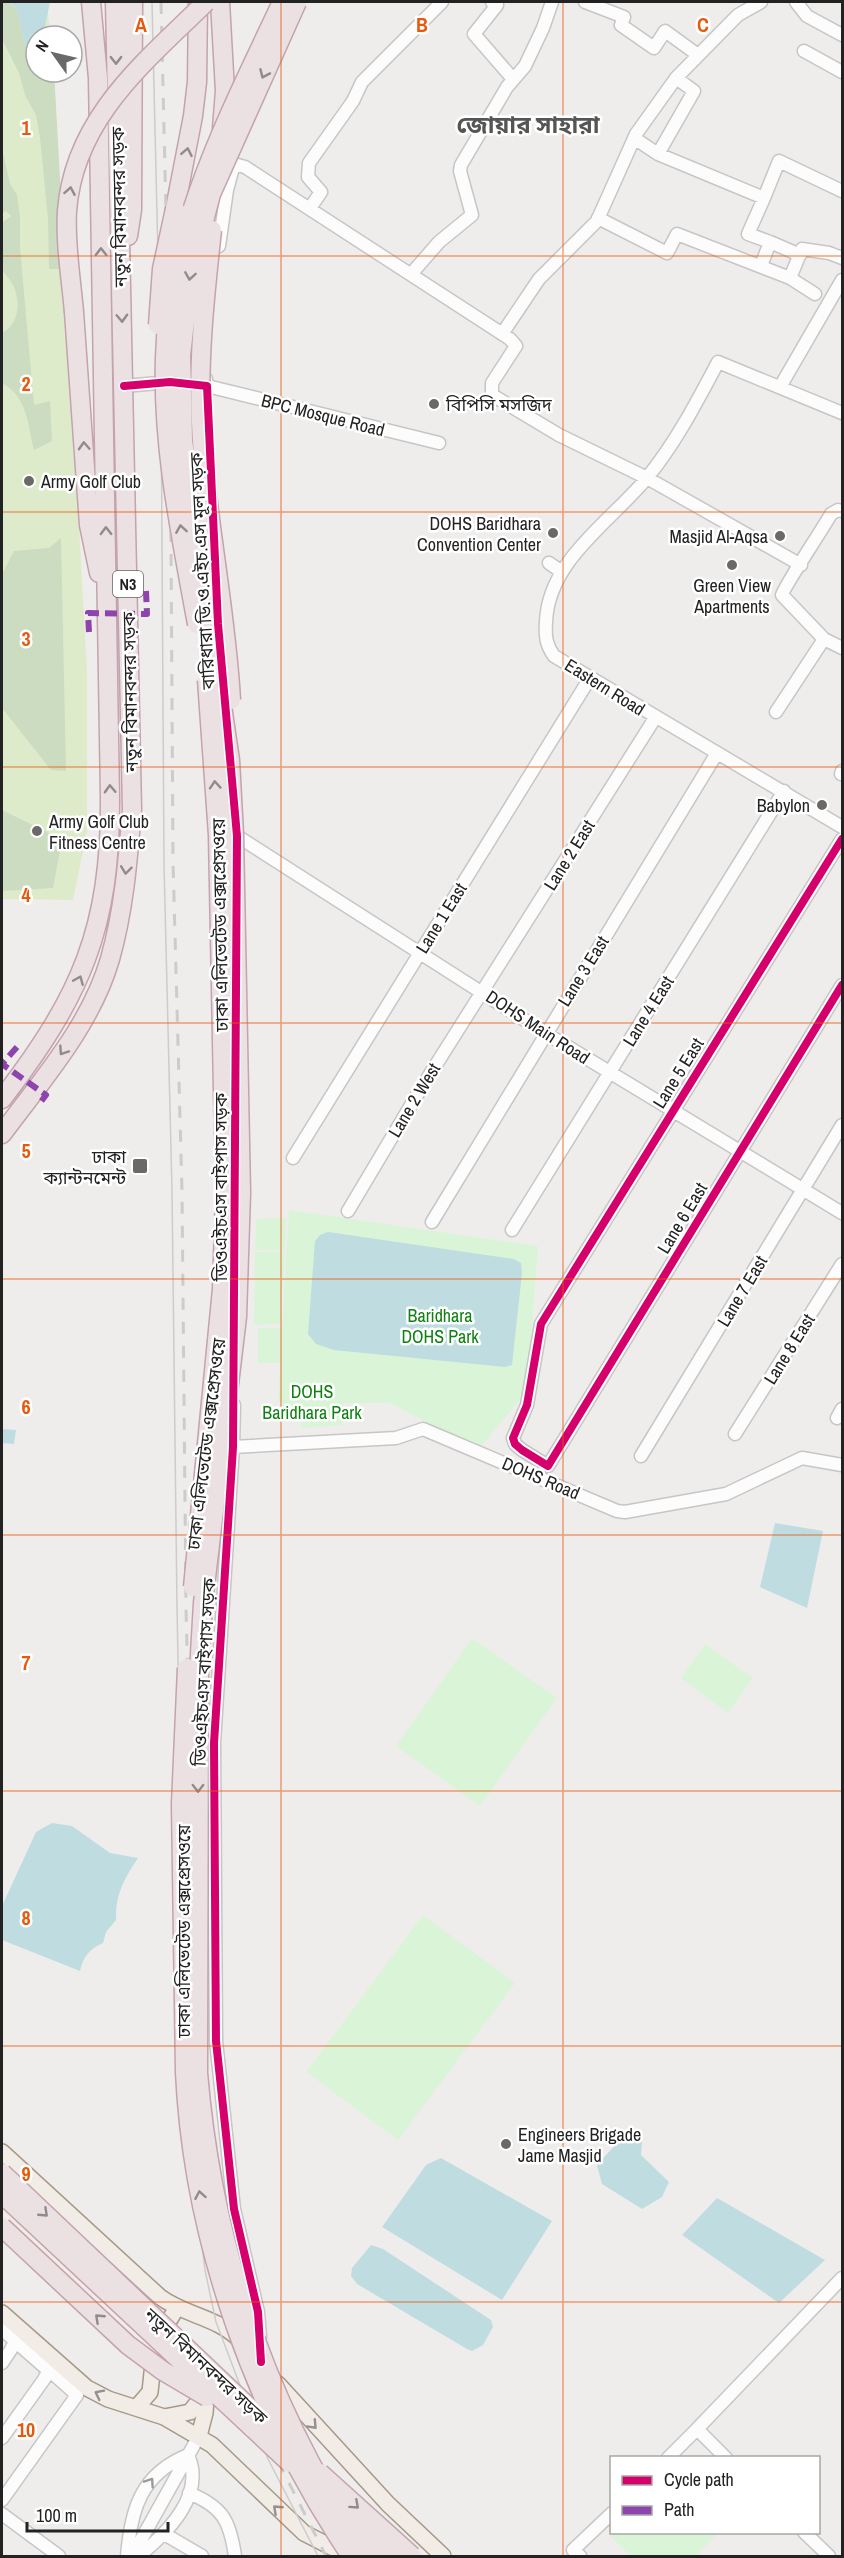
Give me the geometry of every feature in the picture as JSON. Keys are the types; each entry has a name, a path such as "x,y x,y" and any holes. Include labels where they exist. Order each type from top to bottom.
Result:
{"highway":[{"name":"নতুন বিমানবন্দর সড়ক","path":"2,1099 35,1055 66,1007 90,952 108,876 111,838 98,78 91,2"},
{"name":"নতুন বিমানবন্দর সড়ক","path":"2,1134 88,1012 110,959 124,890 132,809 115,2"},
{"path":"121,280 132,210 133,2"},
{"path":"165,356 158,317 162,269 193,116 197,82 198,2"},
{"path":"108,607 89,525 67,209 75,166 83,146 108,102 125,81 206,2"},
{"path":"220,2 224,115 205,299 201,423 227,638 234,742 230,760"},
{"path":"223,42 229,2"},
{"name":"ঢাকা এলিভেটেড এক্সপ্রেসওয়ে","path":"282,2 203,175 183,242 165,356 169,452 208,687 218,835 225,1194 220,1312 189,1622 181,1804 187,2103 201,2199 209,2236 247,2354 271,2414 305,2484 347,2555"},
{"name":"ঢাকা এলিভেটেড এক্সপ্রেসওয়ে","path":"297,2 211,194 191,271 184,327 183,441 230,760 234,834 241,1193 237,1317 203,1603 199,1671 198,2073 203,2129 224,2242 255,2338 299,2445 335,2511 367,2556"},
{"name":"নতুন বিমানবন্দর সড়ক","path":"2,2174 412,2556"},
{"name":"নতুন বিমানবন্দর সড়ক","path":"2,2194 390,2556"},
{"path":"2,2227 141,2356 233,2411"}],"main road":[{"path":"2,2152 137,2277 172,2316 204,2360 207,2369 207,2391 199,2436"},
{"path":"2,2210 153,2349"},
{"path":"84,2286 96,2283 104,2273 110,2251"},
{"path":"109,2308 107,2296 116,2285 127,2277 137,2277"},
{"path":"2,2313 79,2382 108,2399 164,2417 199,2436 224,2456 304,2533 347,2555 362,2551 380,2534 388,2522 388,2504"},
{"path":"172,2316 196,2314 227,2327 261,2362 288,2397 388,2504 443,2556"},
{"path":"137,2407 150,2392 153,2349 172,2316"},
{"path":"164,2417 190,2412 207,2391"},
{"path":"385,2556 402,2536 423,2536"}],"street":[{"path":"442,2 362,82 353,101 309,163 308,177 321,192 310,208 412,273 516,346 492,383 492,395 560,435 647,478 801,565"},
{"path":"492,2 497,5 474,34 513,79"},
{"path":"412,273 439,242 472,215 460,171 461,165 513,79 533,51 552,2"},
{"path":"585,2 624,17 621,25 654,48 665,31 698,55"},
{"path":"502,334 539,279 598,218 634,138 676,78 743,10 761,2"},
{"path":"796,2 807,16 843,35"},
{"path":"804,51 843,72"},
{"path":"658,154 694,91 676,78"},
{"path":"634,138 658,154 764,198"},
{"path":"800,255 748,234 779,161 843,191"},
{"name":"বারিধারা ডি.ও.এইচ.এস মূল সড়ক","path":"237,836 218,624 207,386 209,310 227,190 234,164 310,208"},
{"path":"598,218 667,253 677,234 790,278 815,294"},
{"path":"761,267 770,242"},
{"path":"790,278 802,249 829,253 843,258"},
{"path":"843,280 780,387 843,413"},
{"name":"Eastern Road","path":"780,387 718,362 681,429 647,478 575,554 562,572 548,599 546,639 554,656 655,718 843,827"},
{"path":"124,386 170,382 207,386"},
{"name":"BPC Mosque Road","path":"207,386 440,443"},
{"path":"843,511 838,510 831,514 801,565 784,587 782,595 824,639 843,648"},
{"path":"549,563 562,572"},
{"path":"776,712 824,639"},
{"name":"Lane 1 East","path":"293,1158 590,678"},
{"name":"Lane 2 East","path":"483,992 655,718"},
{"name":"Lane 3 East","path":"432,1222 717,753"},
{"name":"Lane 4 East","path":"512,1230 784,791"},
{"name":"DOHS Main Road","path":"237,836 545,1033 843,1213"},
{"name":"ডিওএইচএস বাইপাস সড়ক","path":"237,836 233,1447 214,1743 216,2041 234,2209 258,2312 261,2362"},
{"name":"Lane 5 East","path":"548,1466 522,1450 515,1444 513,1438 527,1405 541,1324 672,1110 843,840"},
{"name":"Lane 6 East","path":"548,1466 843,985"},
{"name":"Lane 2 West","path":"348,1211 420,1090 483,992"},
{"name":"Lane 7 East","path":"641,1456 843,1125"},
{"name":"Lane 8 East","path":"735,1434 843,1264"},
{"name":"DOHS Road","path":"233,1447 396,1438 423,1429 617,1511 625,1512 726,1494 802,1458 843,1466"},
{"path":"669,2456 843,2278"},
{"path":"2,2329 16,2342 2,2363"},
{"path":"2,2363 16,2342 49,2371 4,2435"},
{"path":"2,2500 77,2395 50,2371 4,2435"},
{"path":"697,2429 725,2456"},
{"path":"132,2556 199,2436"},
{"path":"139,2556 166,2535 189,2493 193,2470 188,2455"},
{"path":"127,2556 133,2516 146,2487 160,2468 188,2455"},
{"path":"189,2493 211,2502 225,2518 231,2531 234,2556"},
{"path":"2,2514 59,2556"},
{"path":"573,2554 610,2515"},
{"path":"806,2534 829,2556"},
{"path":"166,2535 202,2556"}],"green space":[{"path":"2,2 47,2 49,24 24,24 24,84 55,84 87,671 87,832 73,900 2,899"},
{"path":"2,2 9,2 17,10 24,41 24,84 55,84 65,269 49,269 48,219 36,115 25,95 19,73 2,39"},
{"path":"2,148 10,184 17,195 20,216 20,247 34,405 50,401 52,441 34,450 22,403 11,389 2,383 2,333 12,324 18,303 15,289 1,262 2,223 11,216 6,211 2,213"},
{"path":"61,538 66,771 51,770 2,708 2,574 14,551 49,548"},
{"path":"2,810 51,834 63,835 53,888 2,891"},
{"name":"Baridhara DOHS Park","path":"289,1210 538,1246 527,1391 478,1450 390,1403 345,1403 343,1404 342,1425 301,1428 301,1420 286,1420 282,1402 278,1402 280,1363 258,1363 258,1328 282,1328"},
{"path":"286,1218 285,1250 255,1250 256,1219"},
{"path":"285,1251 281,1324 254,1325 255,1252"},
{"path":"472,1638 557,1698 480,1806 396,1746"},
{"path":"705,1644 753,1678 728,1713 681,1678"},
{"path":"423,1915 515,1983 398,2140 306,2072"},
{"path":"612,2534 717,2534 695,2556 631,2556 610,2536"}],"water":[{"path":"10,2 50,2 45,24 24,24 24,41 17,10"},
{"path":"328,1232 514,1259 521,1263 522,1273 512,1365 505,1367 334,1350 316,1344 308,1334 315,1241 320,1235"},
{"path":"2,1429 16,1430 14,1444 2,1443"},
{"path":"775,1523 823,1531 807,1608 760,1587"},
{"path":"52,1823 72,1826 110,1853 138,1858 121,1888 116,1920 106,1932 103,1943 85,1957 80,1971 2,1940 2,1906 36,1832"},
{"path":"629,2130 642,2142 641,2155 669,2182 662,2197 642,2209 602,2184 597,2165"},
{"path":"441,2158 552,2221 502,2300 382,2227 426,2165"},
{"path":"717,2198 825,2260 779,2303 682,2235"},
{"path":"371,2245 383,2249 491,2320 493,2327 483,2345 472,2351 467,2349 357,2284 351,2276 352,2268"}],"tram line":[{"path":"152,2 161,383 164,864 172,1191 177,1608 182,1856 194,2180 205,2270 216,2322 268,2459 318,2556"}],"railway":[{"path":"161,2 170,382 173,861 182,1191 186,1608 200,2183 212,2269 227,2327 282,2469 326,2556"}],"marked path":[{"path":"89,632 88,613 147,614 146,591"},
{"path":"17,1047 2,1064 46,1095 40,1103"}],"cycle path":[{"path":"124,386 170,382 207,386 218,624 237,836 233,1447 214,1743 216,2041 234,2209 258,2312 261,2362"},
{"path":"842,839 541,1324 527,1405 513,1438 515,1444 522,1450 548,1466 842,985"}],"place":[{"name":"বিপিসি মসজিদ","path":"434,404"},
{"name":"Army Golf Club","path":"29,481"},
{"name":"DOHS Baridhara Convention Center","path":"553,533"},
{"name":"Masjid Al-Aqsa","path":"780,536"},
{"name":"Green View Apartments","path":"732,565"},
{"name":"Babylon","path":"822,805"},
{"name":"Army Golf Club Fitness Centre","path":"37,831"},
{"name":"ঢাকা ক্যান্টনমেন্ট","path":"140,1166"},
{"name":"Engineers Brigade Jame Masjid","path":"506,2144"}],"district":[{"name":"জোয়ার সাহারা","path":"528,124"}],"park label":[{"name":"DOHS Baridhara Park","path":"312,1401"}]}
